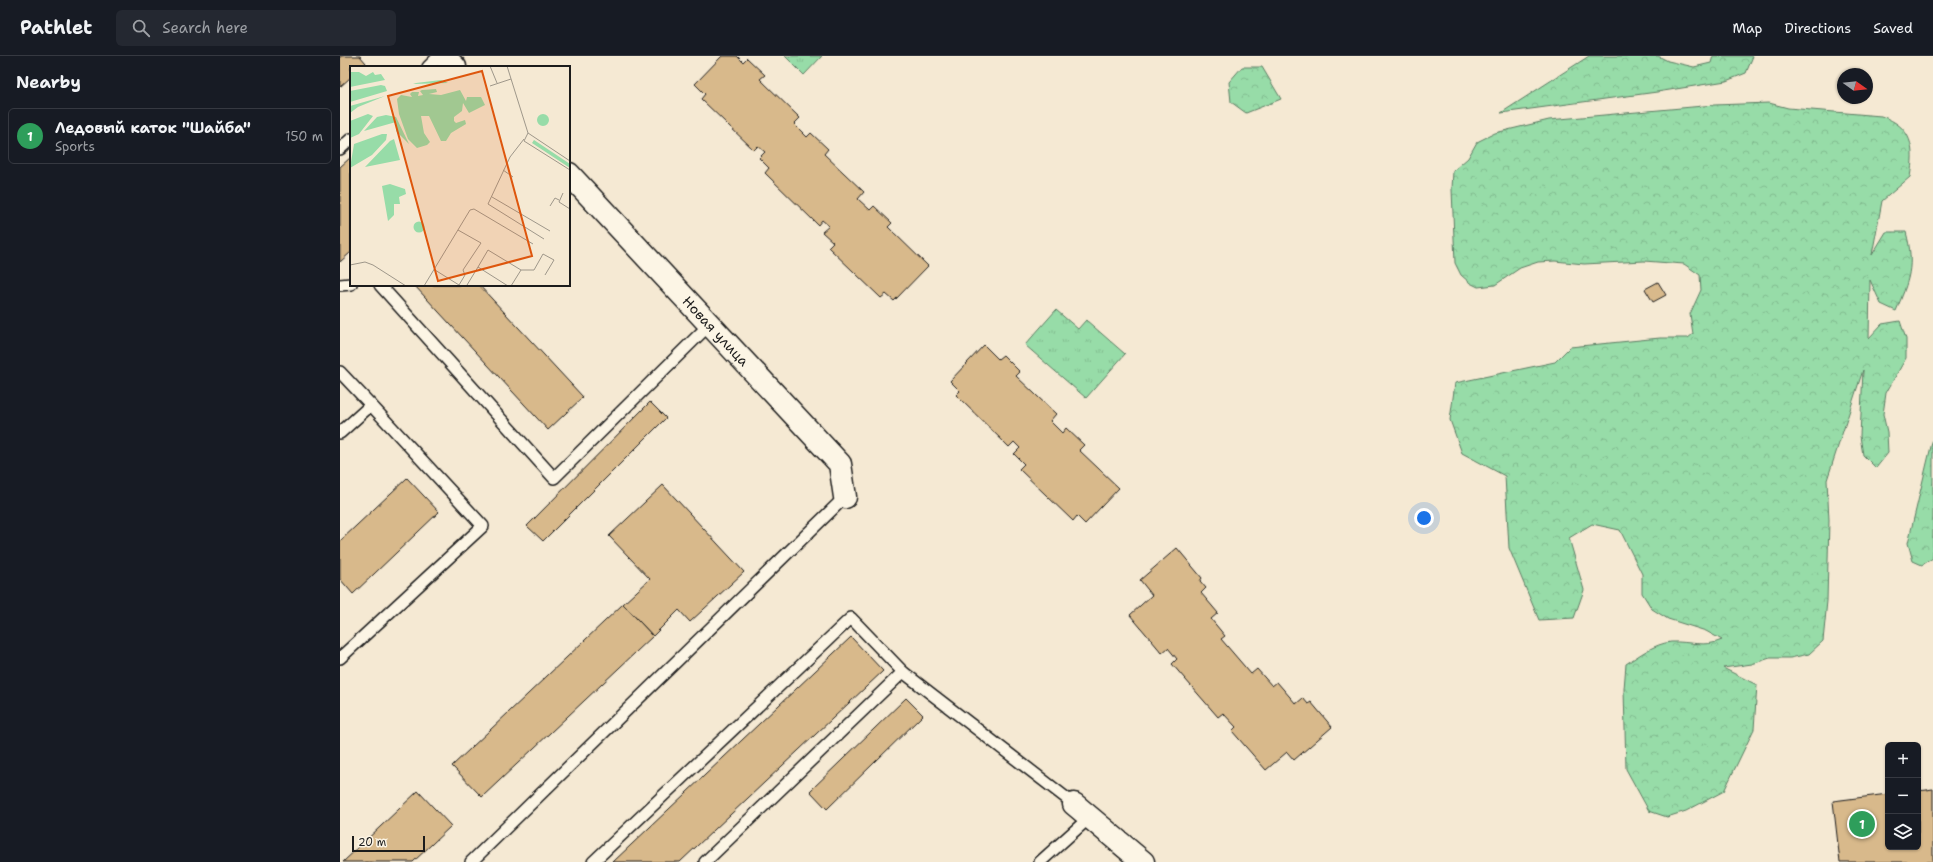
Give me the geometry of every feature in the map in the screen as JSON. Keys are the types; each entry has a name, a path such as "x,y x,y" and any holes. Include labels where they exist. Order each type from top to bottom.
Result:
{"street":[{"path":"443,56 454,66"},
{"name":"Новая улица","path":"570,175 840,464 845,497"},
{"path":"1082,811 1143,862"}],"lane":[{"path":"429,66 439,56"},
{"path":"340,149 350,140"},
{"path":"340,285 350,284"},
{"path":"381,286 554,478 710,324"},
{"path":"340,372 483,526 340,658"},
{"path":"340,433 371,405"},
{"path":"471,862 845,497"},
{"path":"593,862 851,618 903,672 1082,811 1040,862"},
{"path":"705,862 903,672"}],"green space":[{"path":"785,56 822,56 804,75"},
{"path":"1589,56 1658,56 1668,61 1694,67 1711,63 1713,56 1753,56 1746,73 1726,81 1501,113"},
{"path":"1242,67 1262,67 1281,99 1246,113 1231,102 1229,82"},
{"path":"1769,103 1788,108 1881,116 1900,126 1906,132 1912,157 1910,177 1882,201 1872,255 1886,232 1906,232 1910,254 1909,273 1896,311 1881,304 1870,280 1869,338 1882,324 1900,321 1906,339 1906,358 1886,393 1883,414 1887,432 1888,453 1876,468 1863,455 1860,436 1863,370 1827,480 1829,520 1827,601 1823,641 1809,654 1790,658 1770,658 1752,664 1723,668 1757,685 1754,729 1724,791 1686,811 1667,817 1649,811 1626,769 1624,689 1626,664 1647,650 1665,643 1678,642 1709,644 1722,640 1706,631 1668,619 1652,609 1642,593 1642,574 1620,530 1592,524 1569,538 1584,590 1574,618 1539,620 1509,548 1505,476 1462,453 1450,420 1455,383 1555,362 1570,347 1660,338 1688,338 1693,334 1690,314 1701,290 1700,275 1684,264 1644,261 1584,264 1555,261 1538,262 1520,268 1495,285 1478,287 1470,283 1461,275 1455,263 1452,189 1453,171 1468,158 1477,142 1495,133 1549,120 1714,105"},
{"path":"1056,310 1078,329 1086,320 1125,354 1086,398 1025,345"},
{"path":"1933,438 1933,558 1922,565 1913,561 1908,543"}],"building":[{"path":"340,56 360,56 366,63 363,66 350,66 350,78 340,87"},
{"path":"722,56 737,56 743,62 747,58 765,75 760,79 800,118 794,124 807,137 811,133 828,149 824,154 864,192 858,199 870,210 874,206 892,223 888,227 928,266 894,301 886,294 881,298 828,247 833,242 822,232 829,226 822,220 818,225 765,173 769,168 759,158 765,152 758,146 754,150 701,99 705,94 695,84"},
{"path":"350,158 350,253 340,262 340,167"},
{"path":"1658,282 1666,295 1653,302 1645,289"},
{"path":"415,286 480,286 583,397 548,430"},
{"path":"984,345 998,359 1003,355 1020,372 1016,376 1056,414 1050,421 1062,433 1066,428 1084,445 1079,450 1119,488 1085,524 1077,516 1073,521 1019,469 1024,464 1014,454 1020,448 1014,442 1009,447 956,395 960,391 950,381"},
{"path":"650,402 666,418 543,541 527,526"},
{"path":"407,478 439,512 353,594 340,579 340,541"},
{"path":"663,485 744,572 690,622 679,610 653,636 623,604 650,579 609,536"},
{"path":"1177,548 1202,578 1200,581 1206,588 1201,593 1218,613 1211,619 1225,636 1221,639 1251,674 1257,669 1272,686 1277,682 1296,704 1303,698 1308,704 1311,702 1332,727 1294,760 1287,752 1266,770 1232,731 1236,727 1223,713 1218,717 1172,664 1177,659 1168,648 1162,653 1130,615 1152,595 1140,580"},
{"path":"623,604 653,636 482,797 452,766"},
{"path":"851,637 883,671 680,862 613,862"},
{"path":"906,698 923,715 827,809 810,791"},
{"path":"1933,789 1933,862 1840,862 1833,801 1885,794 1885,850 1921,850 1921,791"},
{"path":"418,791 451,826 413,862 343,862"}],"place":[{"name":"Ледовый каток \"Шайба\"","path":"1862,824"}]}
